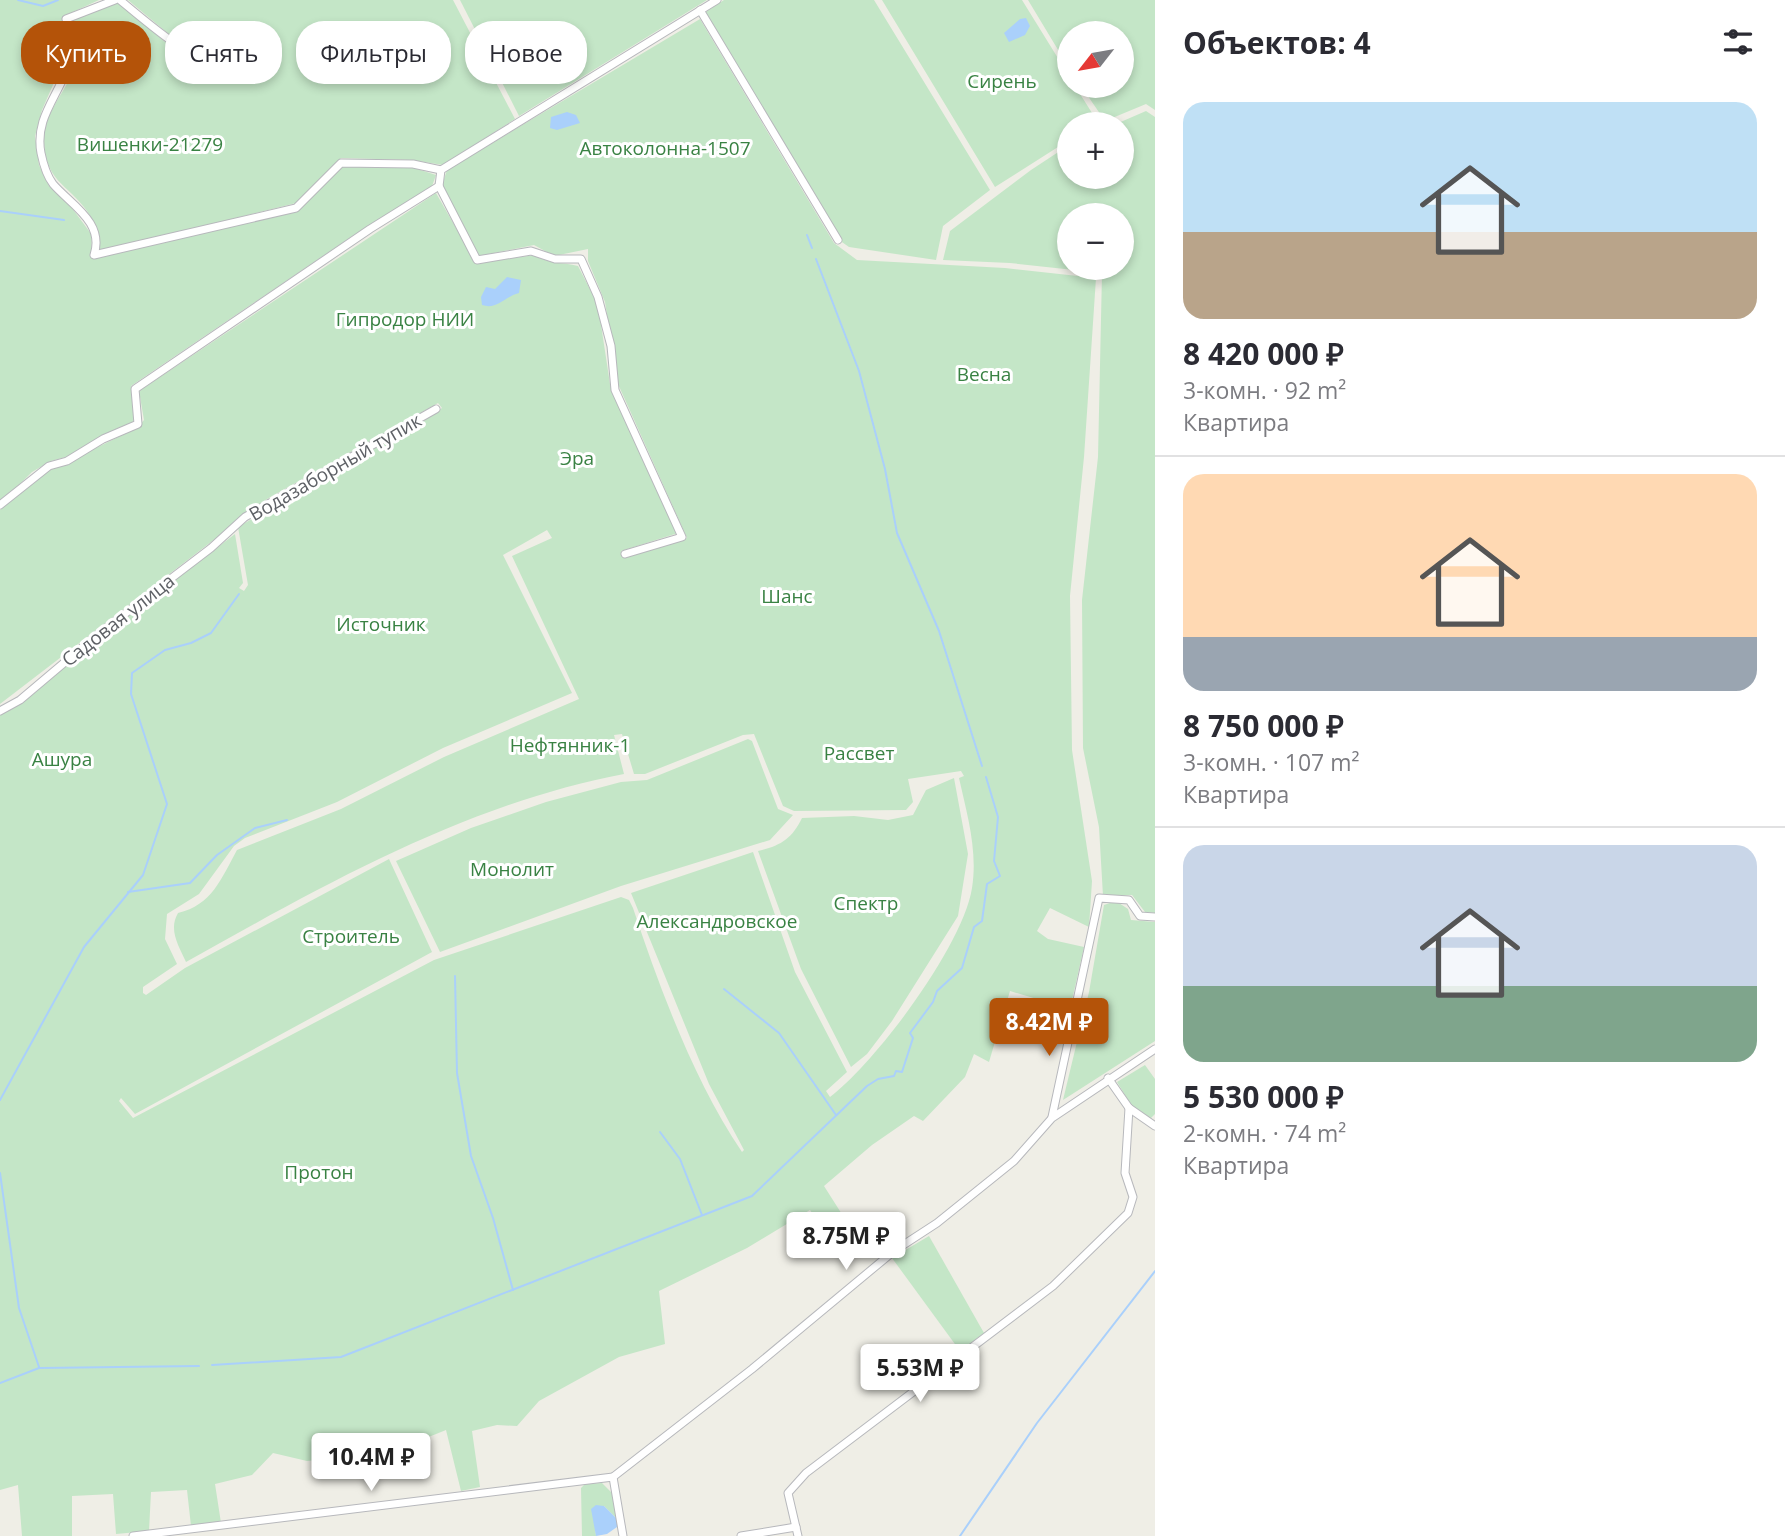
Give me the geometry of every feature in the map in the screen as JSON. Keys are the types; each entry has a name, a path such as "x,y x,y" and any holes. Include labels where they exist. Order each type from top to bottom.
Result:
{"street":[{"path":"115,0 66,19 70,34 66,72 46,110 38,136 52,183 84,213 94,235 94,255 296,208 341,163 413,164 442,170 717,0"},
{"path":"120,0 165,38"},
{"path":"700,10 838,240"},
{"path":"442,170 439,186 477,260 531,251 555,259 582,259 601,309 611,346 615,390 682,537 625,554"},
{"path":"0,505 49,466 67,461 115,432 129,430 138,424 135,389 370,229 439,186"},
{"name":"Водазаборный тупик","path":"235,526 271,502 436,409"},
{"name":"Садовая улица","path":"0,712 20,700 235,526"},
{"path":"1052,1118 1099,898 1129,900 1140,916 1155,917"},
{"path":"133,1536 613,1478 752,1369 894,1251 937,1223 1014,1161 1052,1118 1155,1049"},
{"path":"1108,1078 1129,1108 1155,1126"},
{"path":"798,1536 788,1493 806,1473 1053,1286 1128,1213 1133,1197 1125,1173 1129,1108"},
{"path":"613,1478 623,1536"},
{"path":"741,1536 796,1527"},
{"path":"183,1530 190,1536"}],"green space":[{"path":"0,0 99,0 62,17 62,21 21,21 21,84 53,84 35,136 39,165 49,186 69,204 92,235 91,254 94,258 298,210 340,167 411,167 436,175 431,189 354,235 131,386 134,420 128,428 112,431 69,456 51,461 32,472 0,504"},
{"name":"Вишенки-21279","path":"128,0 453,0 465,23 465,84 497,84 515,119 443,165 412,160 341,158 296,203 99,252 90,215 58,181 45,153 47,122 66,84 151,84 151,30 165,42 165,84 282,84 282,21 165,21 165,31"},
{"path":"460,0 707,0 587,74 587,21 471,21"},
{"path":"724,0 874,0 990,190 943,226 936,260 849,247 839,240 704,13"},
{"name":"Сирень","path":"882,0 1022,0 1057,57 1057,98 1083,98 1091,112 1057,112 1057,148 995,187"},
{"path":"1028,0 1155,0 1155,110 1146,104 1127,112 1099,112 1089,98 1134,98 1134,21 1057,21 1057,48"},
{"name":"Вишенки-21279","path":"117,2 140,21 71,21"},
{"path":"700,19 834,243 857,260 1005,268 1057,274 1057,280 1096,280 1084,457 1070,596 1072,750 1092,881 1089,927 1050,908 1037,931 1048,939 1084,947 1070,1009 1010,991 989,1062 974,1054 965,1077 923,1121 914,1116 872,1145 824,1186 866,1252 855,1256 848,1245 839,1254 810,1210 747,1248 659,1291 665,1344 619,1357 539,1401 517,1426 497,1425 472,1431 480,1487 461,1491 446,1430 389,1453 307,1461 273,1453 252,1475 215,1484 221,1523 191,1526 187,1490 151,1492 149,1531 116,1534 113,1494 72,1496 72,1536 22,1536 18,1485 0,1490 0,713 235,534 243,583 239,588 244,591 248,585 238,527 442,408 438,403 267,499 0,704 0,510 36,477 137,428 144,420 139,391 436,193 476,263 535,255 578,266 598,305 610,384 678,533 621,551 624,556 687,538 618,384 605,302 588,261 588,249 554,256 534,245 479,256 442,185 447,170","holes":["547,530 552,538 512,556 579,699 444,757 341,809 237,850 220,881 207,897 190,909 178,913 175,919 174,932 186,962 290,904 452,826 508,805 624,774 614,735 622,734 634,774 645,774 743,735 754,734 783,806 794,811 906,810 913,802 908,779 961,771 964,776 959,778 973,846 972,888 952,940 915,1001 870,1058 830,1097 826,1091 847,1072 795,972 753,852 631,893 709,1084 744,1150 742,1152 709,1095 680,1034 633,908 629,900 621,897 434,960 133,1118 119,1101 121,1098 135,1114 432,952 389,859 185,968 146,995 143,993 143,987 177,964 165,939 167,914 199,894 234,846 245,838 337,802 443,748 572,693 503,555"]},
{"path":"503,84 571,84 519,116"},
{"path":"1146,111 1155,117 1155,913 1145,912 1132,895 1103,896 1099,827 1083,748 1082,600 1098,457 1102,280 1134,280 1134,203 1057,203 1057,268 943,260 950,231 1057,153 1057,189 1134,189 1134,116"},
{"name":"Монолит","path":"748,739 752,741 778,809 793,815 770,840 621,886 440,952 396,861 471,828 546,802 621,782 647,780"},
{"name":"Спектр","path":"954,778 968,854 958,916 892,1021 867,1054 851,1067 801,969 758,851 773,847 784,840 802,818 854,816 888,820 913,815 926,790"},
{"path":"1116,901 1128,909 1131,920 1155,922 1155,1041 1063,1100 1089,992 1104,905"},
{"path":"1145,1065 1155,1079 1155,1114 1150,1119 1133,1108 1117,1082"},
{"path":"929,1236 984,1333 960,1351 892,1258"},
{"path":"602,1483 612,1493 617,1519 604,1506 594,1515 596,1536 582,1536 581,1488 585,1484"}],"water":[{"path":"1026,18 1030,26 1025,35 1009,42 1004,33 1020,19"},
{"path":"567,112 576,115 580,123 557,130 550,128 551,117"},
{"path":"507,277 521,280 519,293 492,306 482,305 481,297 486,287 495,289"},
{"path":"596,1505 604,1506 617,1519 617,1527 607,1534 596,1536 591,1509"}],"waterway":[{"path":"18,0 43,6 58,0"},
{"path":"0,211 64,220"},
{"path":"807,235 812,248"},
{"path":"816,259 859,371 885,469 897,533 939,631 982,766"},
{"path":"0,1100 84,947 143,875 167,804 131,694 132,673 165,650 191,643 211,633 239,594"},
{"path":"212,1365 341,1357 752,1196 867,1086 878,1079 894,1076 896,1071 902,1072 913,1038 910,1033 933,1002 937,991 962,968 974,927 982,921 987,884 1000,876 994,861 998,817 986,777"},
{"path":"128,892 190,883 217,855 255,828 287,820"},
{"path":"455,976 457,1073 471,1156 493,1218 513,1290"},
{"path":"724,989 779,1033 836,1115"},
{"path":"660,1132 680,1159 702,1215"},
{"path":"0,1173 19,1308 39,1367"},
{"path":"960,1536 1037,1423 1155,1271"},
{"path":"0,1383 39,1368 199,1366"}],"park label":[{"name":"Автоколонна-1507","path":"665,148"},
{"name":"Гипродор НИИ","path":"405,319"},
{"name":"Весна","path":"984,374"},
{"name":"Эра","path":"577,458"},
{"name":"Шанс","path":"787,596"},
{"name":"Источник","path":"381,624"},
{"name":"Нефтянник-1","path":"570,745"},
{"name":"Рассвет","path":"859,753"},
{"name":"Ашура","path":"62,759"},
{"name":"Александровское","path":"717,921"},
{"name":"Строитель","path":"351,936"},
{"name":"Протон","path":"319,1172"}]}
